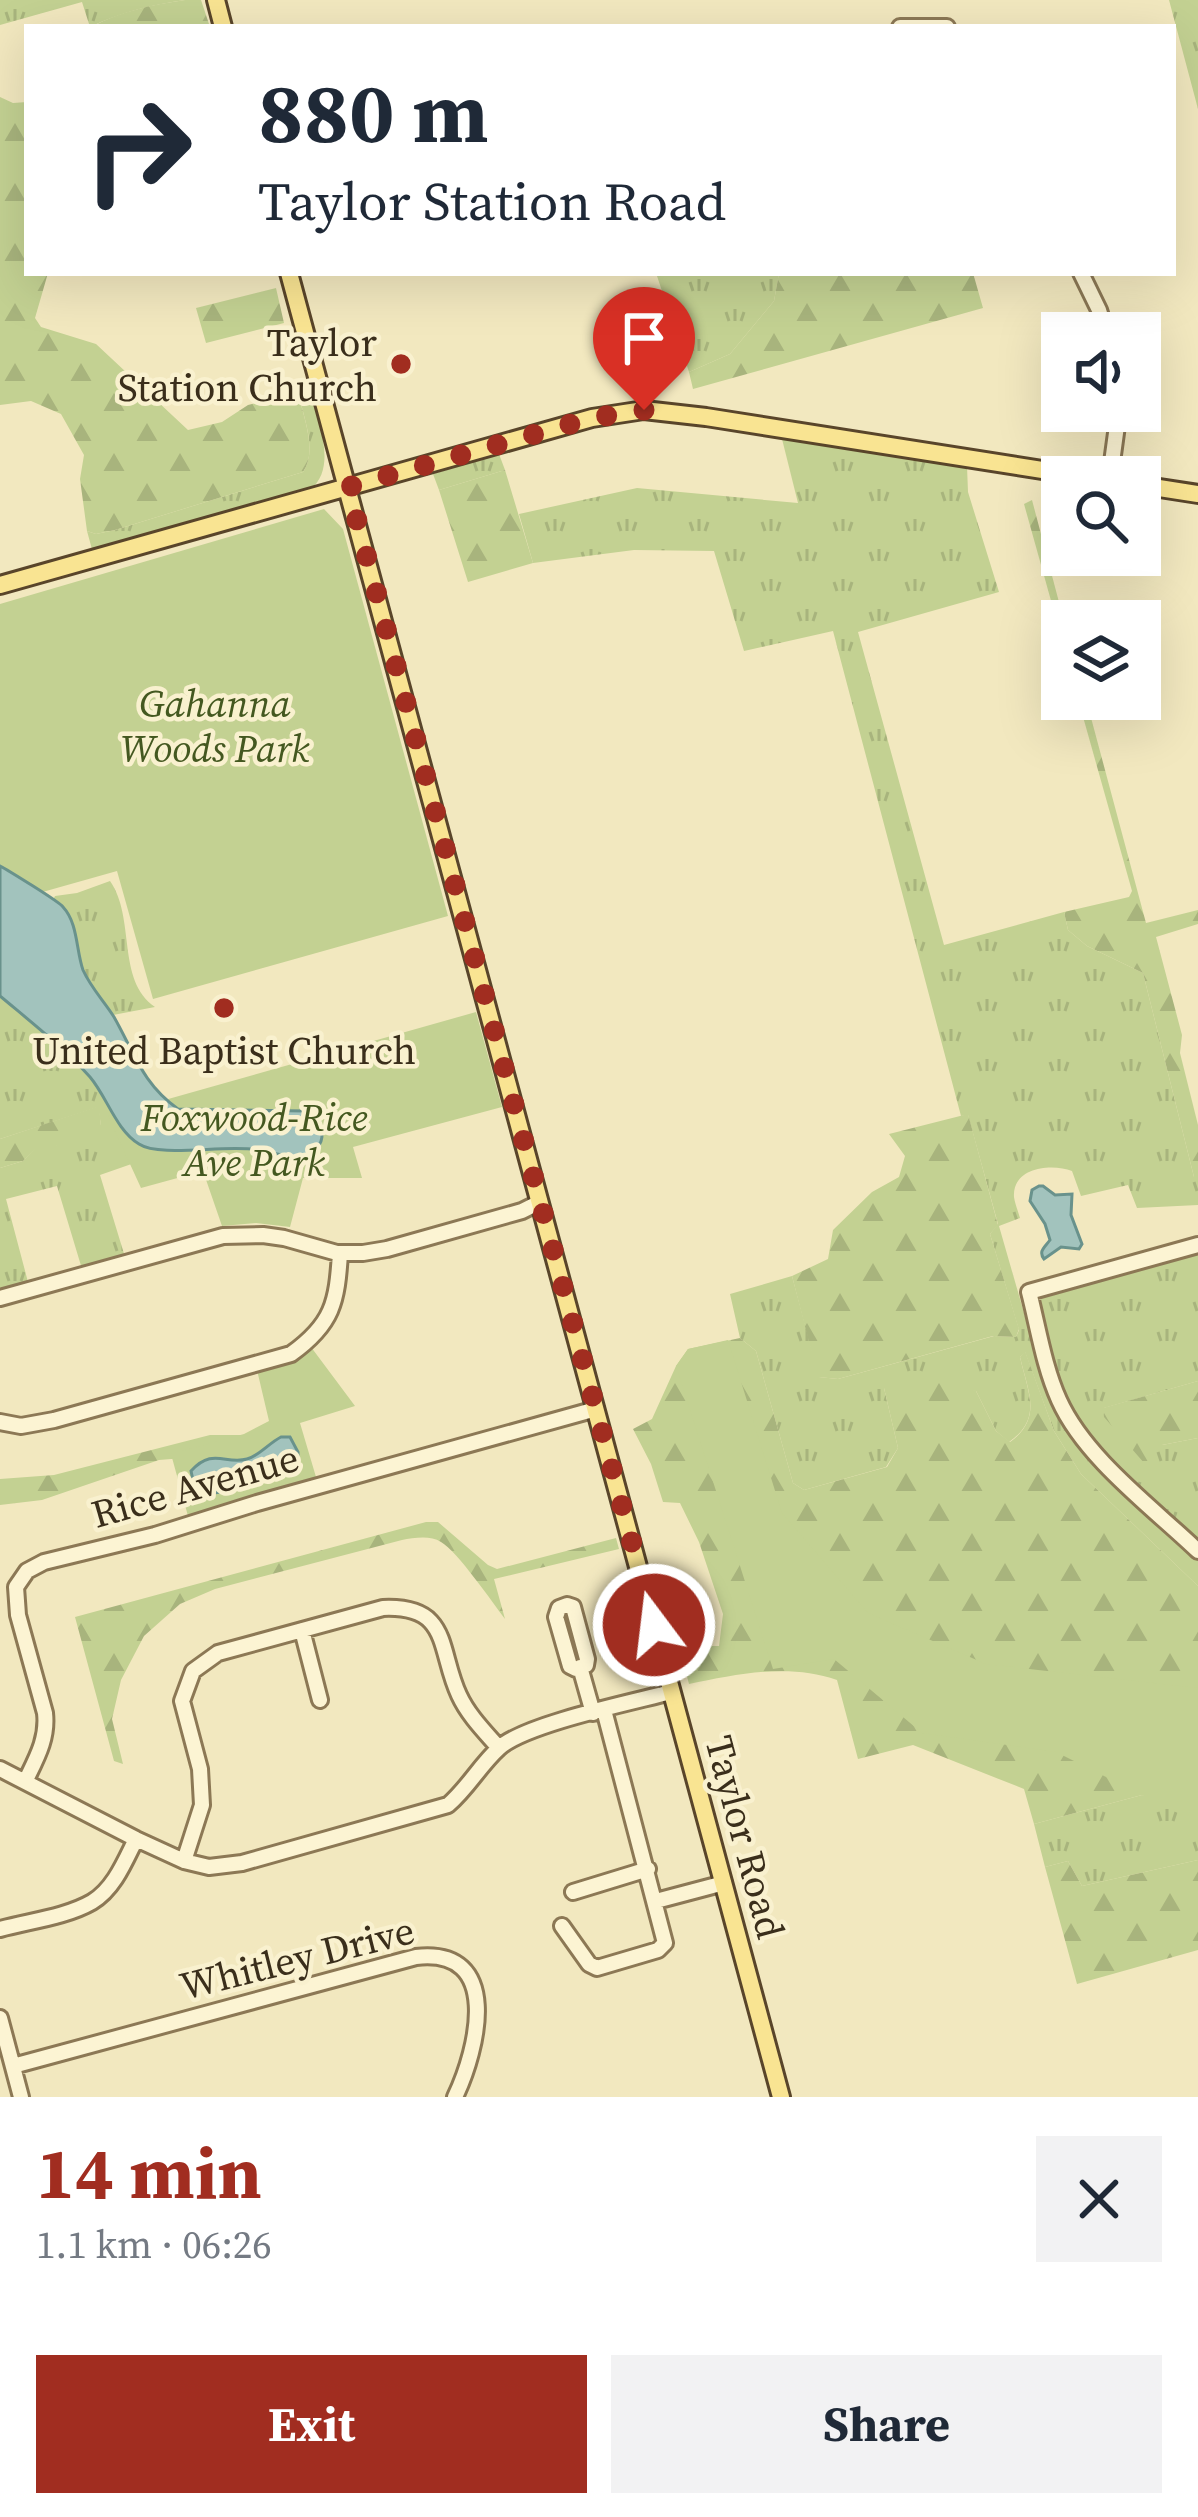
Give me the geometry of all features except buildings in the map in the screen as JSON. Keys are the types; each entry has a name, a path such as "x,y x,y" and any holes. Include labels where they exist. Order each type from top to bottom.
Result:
{"main road":[{"name":"Taylor Road","path":"291,276 781,2097"},
{"path":"0,585 592,418 644,410 1041,470"},
{"path":"1161,488 1198,494"}],"street":[{"path":"1082,276 1100,312"},
{"path":"0,1298 223,1236 284,1238 340,1253 387,1249 539,1202"},
{"path":"1198,1245 1029,1292 1057,1396 1077,1431 1198,1551"},
{"path":"0,1422 21,1426 54,1420 291,1354 312,1340 333,1310 340,1253"},
{"name":"Rice Avenue","path":"25,1782 47,1729 8,1586 27,1571 44,1562 155,1535 596,1409"},
{"path":"184,1861 202,1805 200,1769 182,1701 193,1671 218,1653 383,1608 407,1607 428,1618 440,1633 459,1695 499,1748"},
{"path":"302,1630 320,1700"},
{"path":"562,1926 597,1968 662,1948 665,1937 599,1712 580,1667"},
{"path":"0,1769 136,1839 209,1867 242,1863 448,1805 499,1748 514,1738 671,1692"},
{"path":"0,1929 95,1900 117,1876 136,1839"},
{"path":"573,1892 648,1869"},
{"path":"656,1901 724,1883"},
{"name":"Whitley Drive","path":"13,2066 433,1954 466,1972 476,1992 474,2048 455,2097"},
{"path":"0,2018 21,2097"}],"green space":[{"path":"0,0 185,0 97,24 89,24 82,2 0,25"},
{"path":"201,0 209,24 98,24 137,9"},
{"path":"1169,0 1198,0 1198,109 1176,24"},
{"path":"0,97 24,102 24,276 47,276 35,318 41,327 96,344 188,430 222,422 248,405 298,392 309,454 303,472 96,534 87,531 80,479 84,455 61,414 31,401 0,405"},
{"path":"657,276 778,276 774,301 730,354 689,372"},
{"path":"778,276 974,276 983,308 693,389 689,372 730,354 774,301"},
{"path":"276,288 284,323 206,343 196,308"},
{"path":"309,389 325,456 319,480 310,490 93,553 87,531 115,530 303,472 309,443 298,392"},
{"path":"784,435 967,466 968,492 999,592 858,632 944,945 1064,912 1068,930 1087,946 1143,973 1194,1177 1198,1177 1198,1205 1137,1208 1128,1185 1081,1196 1072,1171 1044,1168 1019,1179 1014,1197 1020,1218 999,1226 1041,1372 1072,1441 1198,1561 1198,1586 1081,1474 1054,1431 1025,1352 1020,1357 1030,1414 1009,1442 996,1431 976,1391 884,1388 898,1448 886,1467 804,1490 793,1483 756,1351 740,1338 730,1294 792,1276 819,1377 838,1379 994,1336 1016,1337 1019,1330 990,1234 998,1224 968,1115 961,1116 833,631 744,651 714,551 634,550 533,563 519,514 637,488 798,503"},
{"path":"499,454 505,470 439,490 433,474"},
{"path":"505,470 533,563 468,582 439,490"},
{"path":"1032,500 1041,534 1041,565 1024,504"},
{"name":"Gahanna Woods Park","path":"324,509 343,529 448,916 153,999 117,871 0,904 0,604"},
{"path":"1044,576 1052,576 1058,600 1051,600"},
{"path":"1084,720 1092,720 1146,923 1198,910 1198,924 1156,937 1182,1035 1180,1053 1198,1125 1198,1177 1194,1177 1143,973 1087,946 1068,930 1064,912 1129,897 1132,891"},
{"path":"110,881 123,912 135,981 155,1007 113,1015 85,973 67,914 53,900"},
{"path":"0,996 94,1081 143,1160 100,1175 125,1257 82,1269 57,1186 6,1199 28,1282 0,1292 0,1168 23,1161 38,1146 55,1146 101,1125 98,1107 0,1139"},
{"name":"Foxwood-Rice Ave Park","path":"476,1012 502,1107 353,1147 362,1178 303,1178 290,1227 222,1226 203,1171 141,1188 108,1116"},
{"path":"99,1106 101,1126 87,1137 65,1145 39,1146 23,1161 0,1168 0,1139"},
{"path":"968,1114 998,1225 990,1234 1019,1329 1016,1337 993,1336 838,1379 818,1377 792,1276 828,1259 833,1230 872,1192 899,1177 905,1156 889,1134"},
{"path":"1198,1252 1198,1381 1104,1408 1162,1445 1198,1438 1198,1541 1113,1463 1084,1429 1062,1386 1039,1303 1043,1293"},
{"path":"740,1338 756,1351 793,1483 804,1490 887,1467 898,1448 884,1388 904,1380 942,1382 976,1391 996,1431 1010,1442 1030,1414 1020,1357 1025,1351 1054,1431 1081,1474 1198,1586 1198,1807 1142,1795 1034,1824 1024,1789 913,1745 858,1759 837,1680 782,1671 689,1684 679,1646 719,1646 723,1614 699,1542 680,1503 663,1502 633,1429 652,1419 688,1349"},
{"path":"728,1340 782,1513 868,1613 986,1664 1198,1688 1198,1823 1056,1752 922,1733 834,1659 773,1669 676,1366 688,1349"},
{"path":"311,1347 355,1406 300,1423 316,1477 188,1516 171,1454 244,1434 269,1421 257,1370"},
{"path":"1198,1381 1198,1438 1162,1445 1145,1464 1104,1417 1103,1408"},
{"path":"210,1435 244,1435 42,1500 0,1505 0,1479 54,1475"},
{"path":"438,1522 497,1569 616,1538 619,1549 494,1579 505,1619 456,1556 441,1542 427,1538 402,1540 215,1589 180,1604 144,1636 121,1680 112,1719 123,1764 114,1761 75,1617"},
{"path":"1142,1795 1198,1807 1198,1860 1082,1886 1068,1861 1045,1867 1034,1824"},
{"path":"1198,1860 1198,1950 1077,1984 1045,1867 1068,1861 1082,1886"}],"water":[{"path":"0,866 68,913 86,977 147,1078 166,1099 178,1109 305,1111 319,1119 322,1137 316,1149 293,1156 245,1149 162,1150 131,1138 90,1077 0,996"},
{"path":"1039,1186 1055,1195 1072,1194 1071,1215 1082,1244 1079,1249 1061,1247 1044,1259 1042,1251 1050,1240 1030,1201 1032,1190"},
{"path":"281,1437 290,1437 298,1452 298,1462 292,1467 220,1492 203,1495 195,1489 191,1471 199,1464 213,1458 247,1459"}],"place":[{"name":"Taylor Station Church","path":"401,364"},
{"name":"United Baptist Church","path":"224,1008"}],"route":[{"path":"644,410 592,418 348,487 654,1625"}]}
